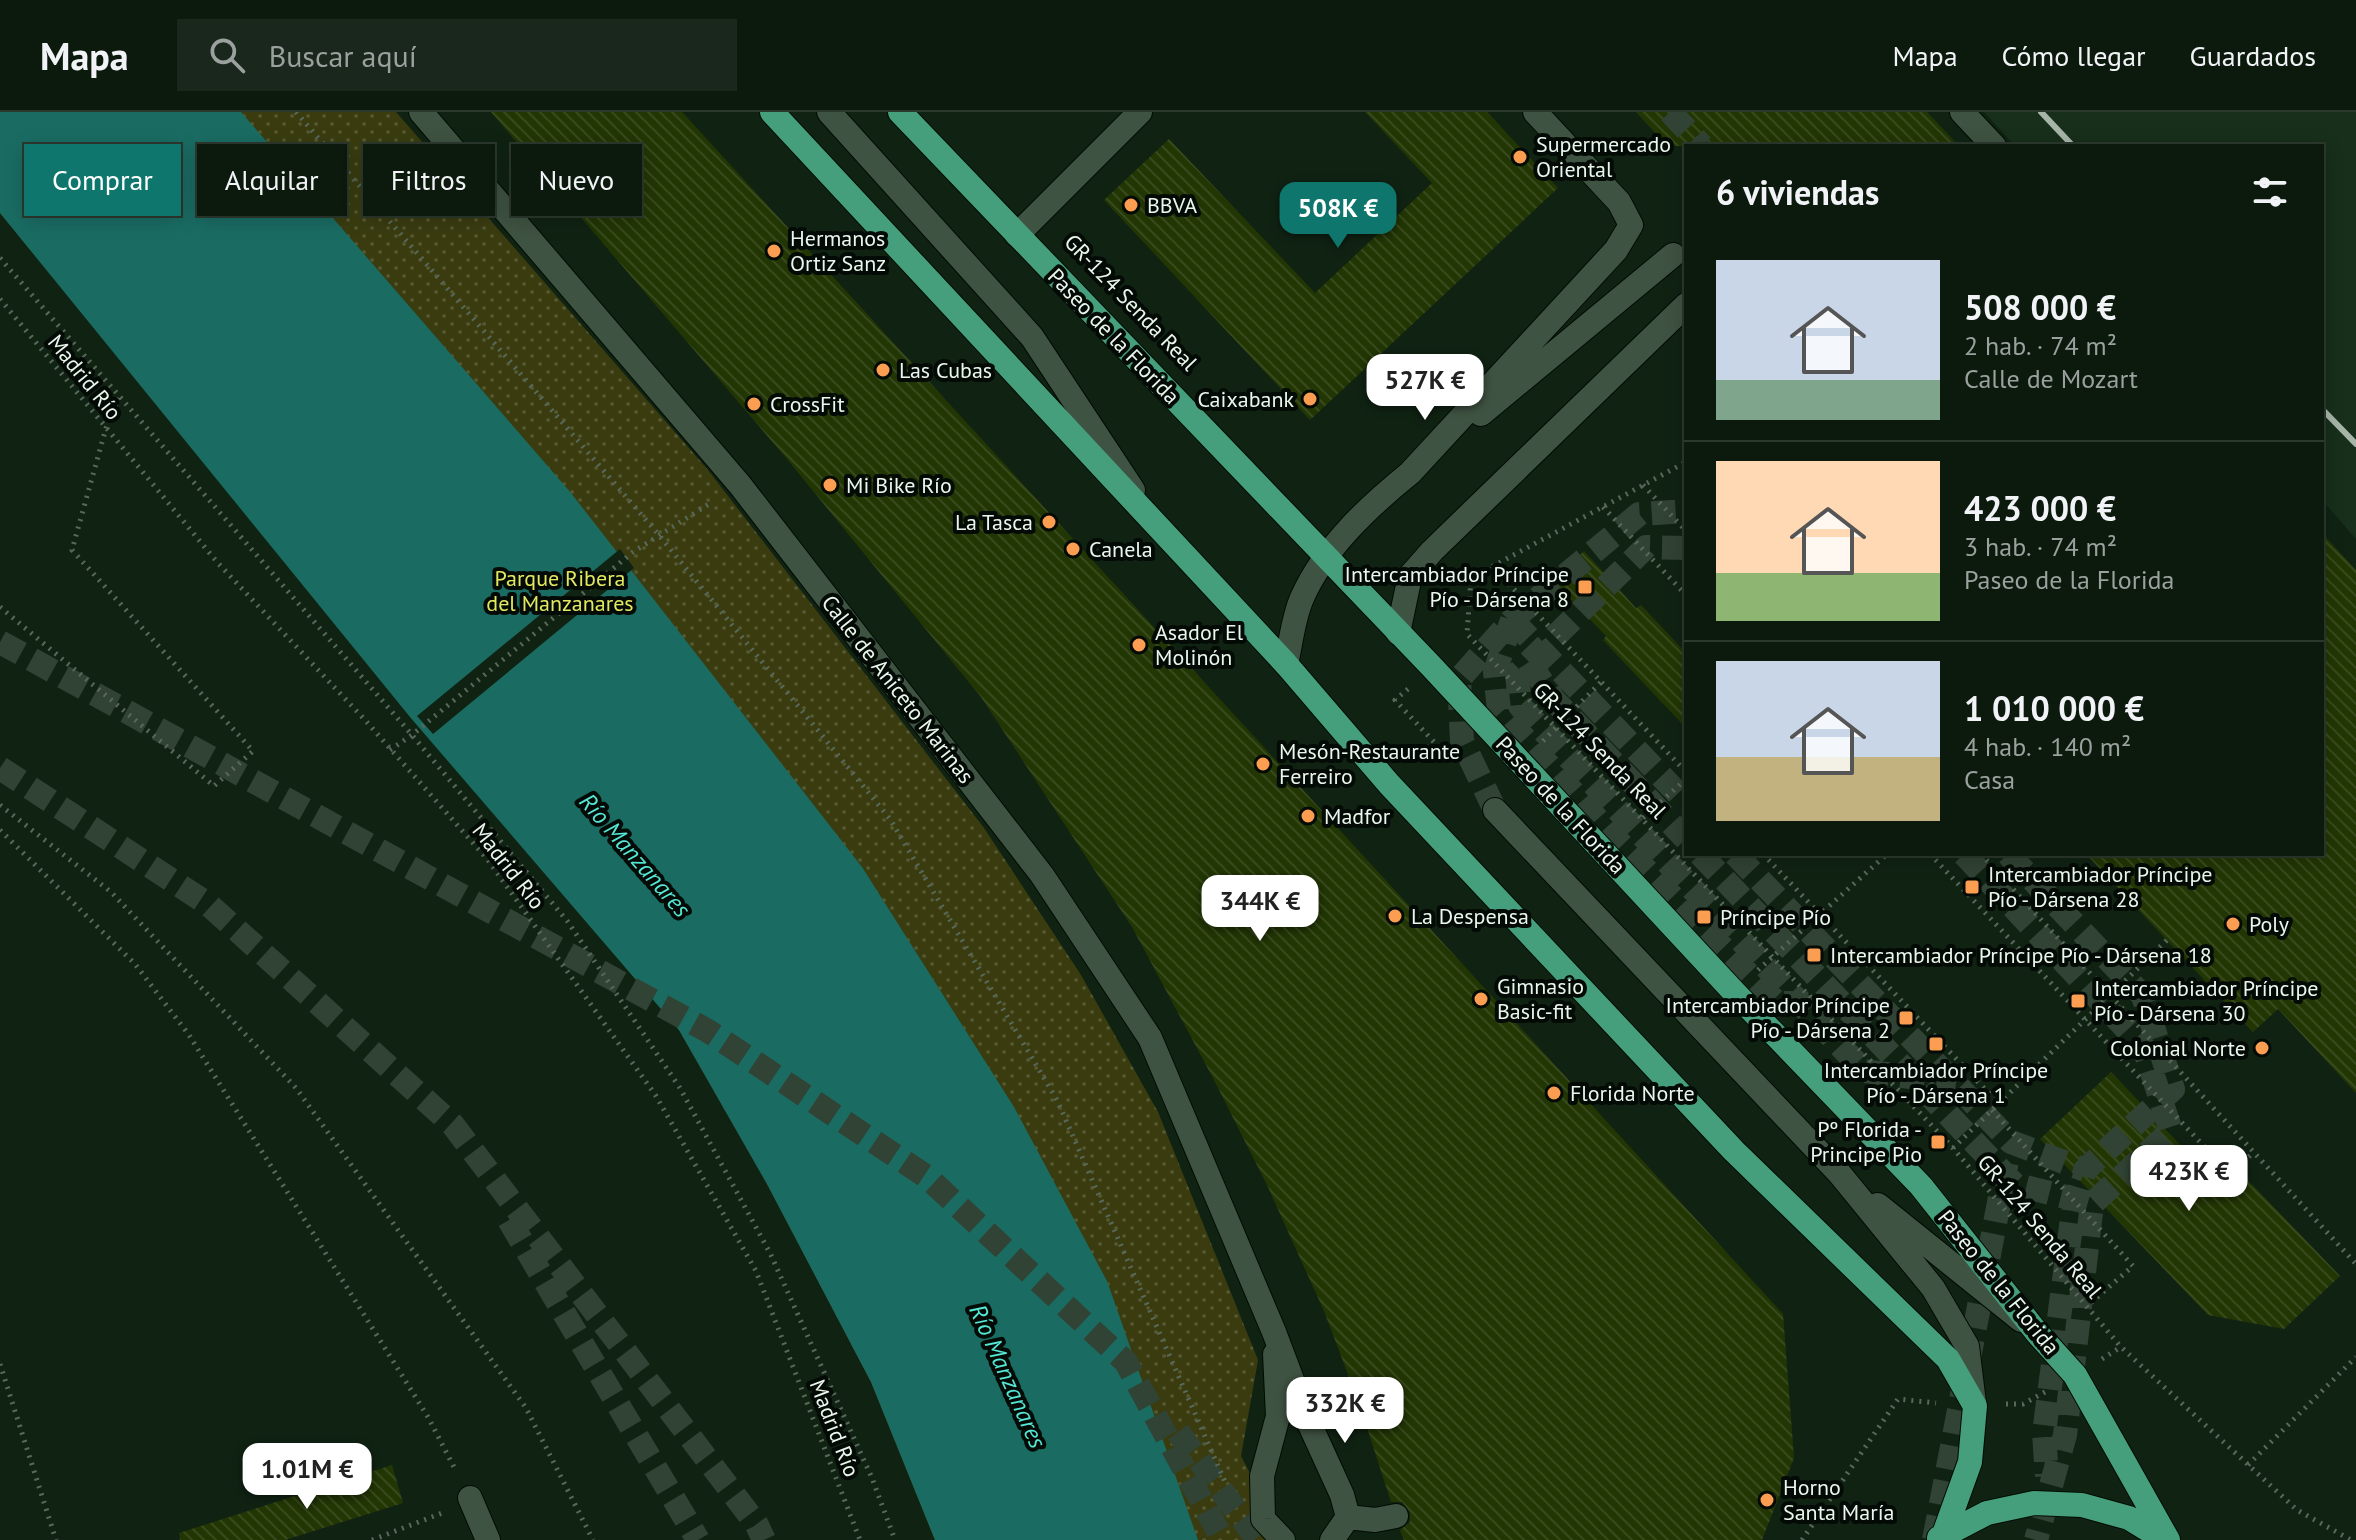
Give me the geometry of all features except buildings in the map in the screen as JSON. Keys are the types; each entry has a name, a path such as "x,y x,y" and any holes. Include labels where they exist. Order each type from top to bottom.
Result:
{"main road":[{"path":"772,112 1286,664 1389,784 1734,1151 1948,1359 1975,1406 1970,1462 1940,1537"},
{"name":"Paseo de la Florida","path":"900,112 1921,1186 2038,1334 2075,1375 2166,1540"},
{"path":"1940,1537 1987,1513 2034,1503 2082,1505 2129,1518 2166,1540"}],"street":[{"name":"Calle de Aniceto Marinas","path":"421,112 740,485 1042,875 1150,1038 1274,1332 1305,1414 1342,1495 1348,1517"},
{"path":"829,112 1032,337 1156,524"},
{"path":"1017,235 1140,112"},
{"path":"1410,473 1616,250 1631,225 1619,202 1535,112"},
{"path":"1962,112 1992,144"},
{"path":"1286,664 1301,601 1324,557 1383,494 1673,255"},
{"path":"1398,633 1410,576 1432,551 1684,307"},
{"path":"1495,810 1839,1173 1933,1288 1967,1346 1975,1406"},
{"path":"1839,1173 2038,1334"},
{"name":"Calle de Aniceto Marinas","path":"1274,1332 1278,1416 1262,1476 1263,1519 1283,1540"},
{"path":"470,1498 488,1540"},
{"path":"1332,1540 1348,1517 1375,1520 1396,1516"}],"path":[{"path":"296,112 658,534 890,819 1057,1100 1231,1496"},
{"path":"0,258 412,735 568,922 680,1088 770,1253 872,1478 895,1540"},
{"name":"Madrid Río","path":"0,299 217,562 488,860 656,1096 756,1271 860,1540"},
{"path":"0,607 214,786 253,751 72,550 106,428 119,398"},
{"path":"1432,551 1471,578 1684,463"},
{"path":"390,750 633,552 740,485"},
{"path":"1643,485 1684,529"},
{"path":"1603,507 1684,593"},
{"path":"1492,566 1684,770"},
{"name":"GR-124 Senda Real","path":"1471,578 1467,634 1953,1148 2121,1347 2297,1510 2351,1540"},
{"path":"1521,762 1601,682"},
{"path":"1643,818 1684,781"},
{"path":"0,805 111,892 296,1088 526,1408 593,1540"},
{"path":"0,830 135,964 189,1035 428,1417 470,1498 444,1512 372,1540"},
{"path":"1765,856 1998,1103"},
{"path":"1734,992 1885,856"},
{"path":"1932,856 2230,1174 2254,1152"},
{"path":"1983,856 2356,1264"},
{"path":"1953,1148 2167,940"},
{"path":"1992,1110 2133,1266 2087,1306"},
{"path":"2248,1465 2356,1357"},
{"path":"0,1364 56,1540"}],"shaded area":[{"path":"1984,112 2356,112 2356,539 2324,502 2324,144 2013,144"}],"green space":[{"name":"Parque Ribera del Manzanares","path":"0,112 396,112 424,144 363,144 363,216 487,216 708,470 984,828 1081,975 1158,1112 1258,1360 1241,1456 1285,1540 935,1540 871,1382 767,1184 679,1030 0,213"}],"water":[{"name":"Parque Ribera del Manzanares","path":"0,112 241,112 269,144 197,144 197,216 331,216 571,493 862,867 1014,1107 1107,1281 1198,1540 935,1540 871,1382 767,1184 679,1030 410,717 0,213"}],"pier":[{"path":"620,549 634,568 433,734 417,716"}],"tunnel":[{"path":"1670,112 1700,144"},
{"path":"1495,810 1462,741 1459,679 1512,620 1639,514 1684,511"},
{"path":"1684,548 1646,547 1517,674 1520,706 1864,1071 1956,1083"},
{"path":"1512,620 1495,672 1499,710 1607,830 1777,1003 1840,1004"},
{"path":"1512,620 1684,800"},
{"path":"0,642 708,1031 927,1177 1126,1362 1223,1540"},
{"path":"1529,662 1554,700 1684,837"},
{"path":"0,768 208,904 453,1125 757,1525 764,1540"},
{"path":"1702,856 2014,1184 2090,1203"},
{"path":"1737,856 2011,1142 2085,1170"},
{"path":"1966,856 2144,1048 2171,1131 2092,1204 2065,1435 2036,1540"},
{"path":"2010,856 2143,996 2173,1089 2085,1170 2073,1211 2044,1433 2047,1476"},
{"path":"1934,1540 2007,1161"},
{"path":"509,1220 698,1540"},
{"path":"1178,1432 1258,1540"}],"railway":[{"path":"2041,112 2071,144"},
{"path":"2324,411 2356,444"}],"place":[{"name":"Supermercado Oriental","path":"1520,157"},
{"name":"BBVA","path":"1131,205"},
{"name":"Hermanos Ortiz Sanz","path":"774,251"},
{"name":"Las Cubas","path":"883,370"},
{"name":"Caixabank","path":"1310,399"},
{"name":"CrossFit","path":"754,404"},
{"name":"Mi Bike Río","path":"830,485"},
{"name":"La Tasca","path":"1049,522"},
{"name":"Canela","path":"1073,549"},
{"name":"Intercambiador Príncipe Pío - Dársena 8","path":"1585,587"},
{"name":"Asador El Molinón","path":"1139,645"},
{"name":"Mesón-Restaurante Ferreiro","path":"1263,764"},
{"name":"Madfor","path":"1308,816"},
{"name":"Intercambiador Príncipe Pío - Dársena 28","path":"1972,887"},
{"name":"La Despensa","path":"1395,916"},
{"name":"Príncipe Pío","path":"1704,917"},
{"name":"Poly","path":"2233,924"},
{"name":"Intercambiador Príncipe Pío - Dársena 18","path":"1814,955"},
{"name":"Gimnasio Basic-fit","path":"1481,999"},
{"name":"Intercambiador Príncipe Pío - Dársena 30","path":"2078,1001"},
{"name":"Intercambiador Príncipe Pío - Dársena 2","path":"1906,1018"},
{"name":"Intercambiador Príncipe Pío - Dársena 1","path":"1936,1044"},
{"name":"Colonial Norte","path":"2262,1048"},
{"name":"Florida Norte","path":"1554,1093"},
{"name":"Pº Florida - Principe Pio","path":"1938,1142"},
{"name":"Horno Santa María","path":"1767,1500"}],"water label":[{"name":"Río Manzanares","path":"635,855"},
{"name":"Río Manzanares","path":"1008,1376"}]}
